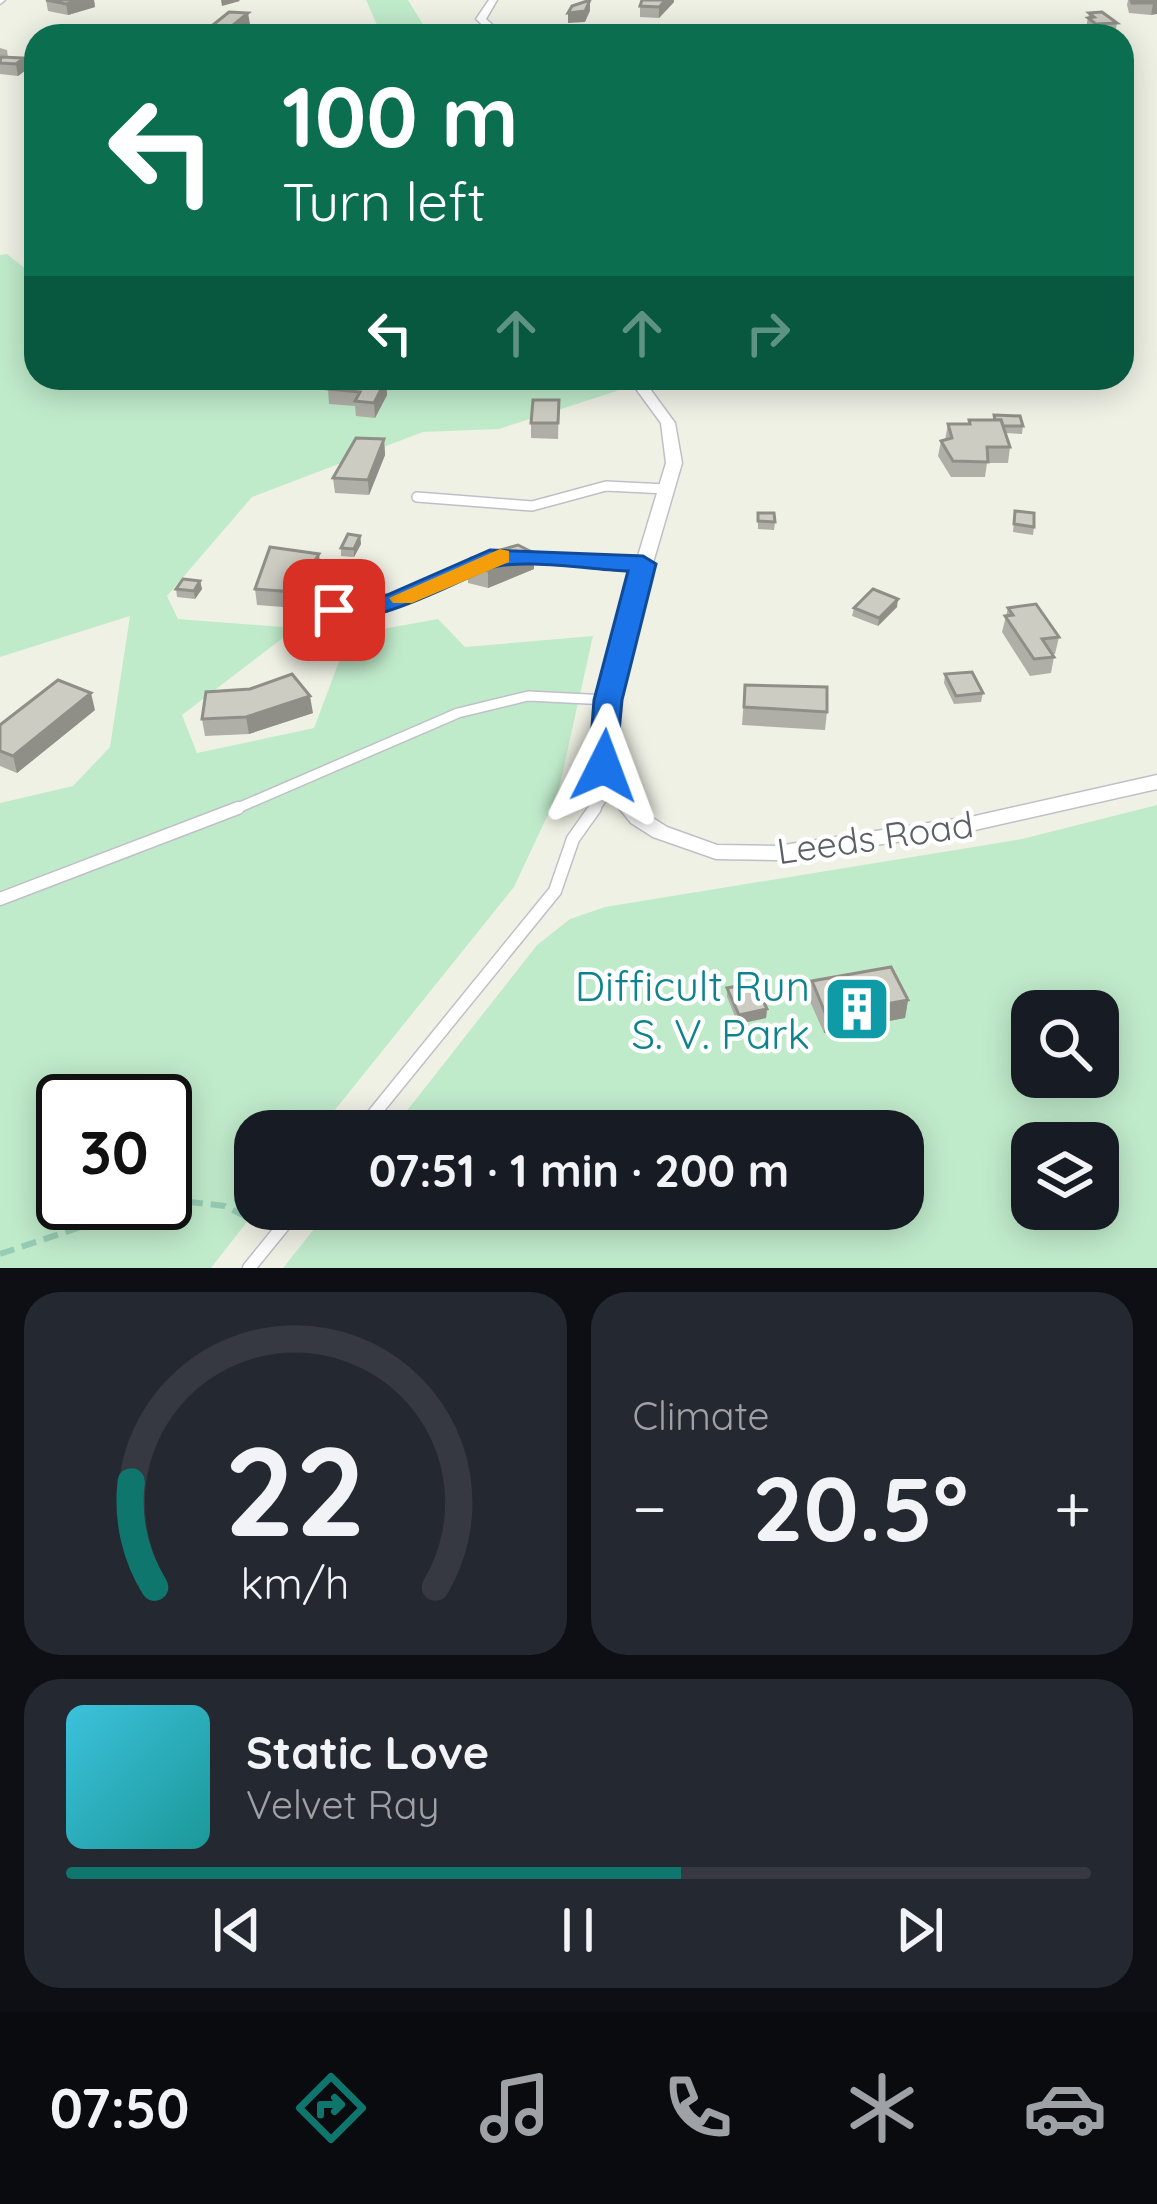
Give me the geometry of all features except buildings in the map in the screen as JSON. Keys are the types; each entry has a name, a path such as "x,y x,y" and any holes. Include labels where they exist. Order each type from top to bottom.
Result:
{"street":[{"path":"487,24 481,19 494,0"},
{"path":"611,786 602,739 608,700 674,463 668,423 644,390"},
{"name":"Leeds Road","path":"611,786 622,803 660,832 690,845 745,854 975,823 1157,782"}],"lane":[{"path":"417,496 532,506 606,485 669,489"},
{"path":"514,555 643,564"},
{"path":"318,604 360,611 393,602 490,558"},
{"path":"0,898 160,842 458,713 528,696 608,700"},
{"path":"377,1110 555,891 573,839 611,786"},
{"path":"249,1268 280,1230"}],"path":[{"path":"192,1202 225,1205 278,1233"},
{"path":"0,1254 72,1230"}],"green space":[{"path":"366,0 408,0 423,24 377,24"},
{"path":"7,254 24,267 24,390 617,391 499,429 423,432 252,497 167,596 178,619 296,628 182,715 197,753 314,728 349,635 438,619 465,647 593,636 558,793 514,887 335,1110 234,1110 234,1230 241,1230 211,1268 0,1268 0,803 73,786 110,747 130,616 0,657 0,255"},
{"path":"1157,805 1157,1268 283,1268 313,1230 924,1230 924,1110 407,1110 537,945 570,919 605,907 1022,839"}],"slow traffic":[{"path":"403,598 457,571 500,557"}],"place":[{"name":"Difficult Run S. V. Park","path":"857,1009"}],"route":[{"path":"334,610 360,611 393,602 490,558 514,555 643,564 616,658 602,739 604,766"}]}
